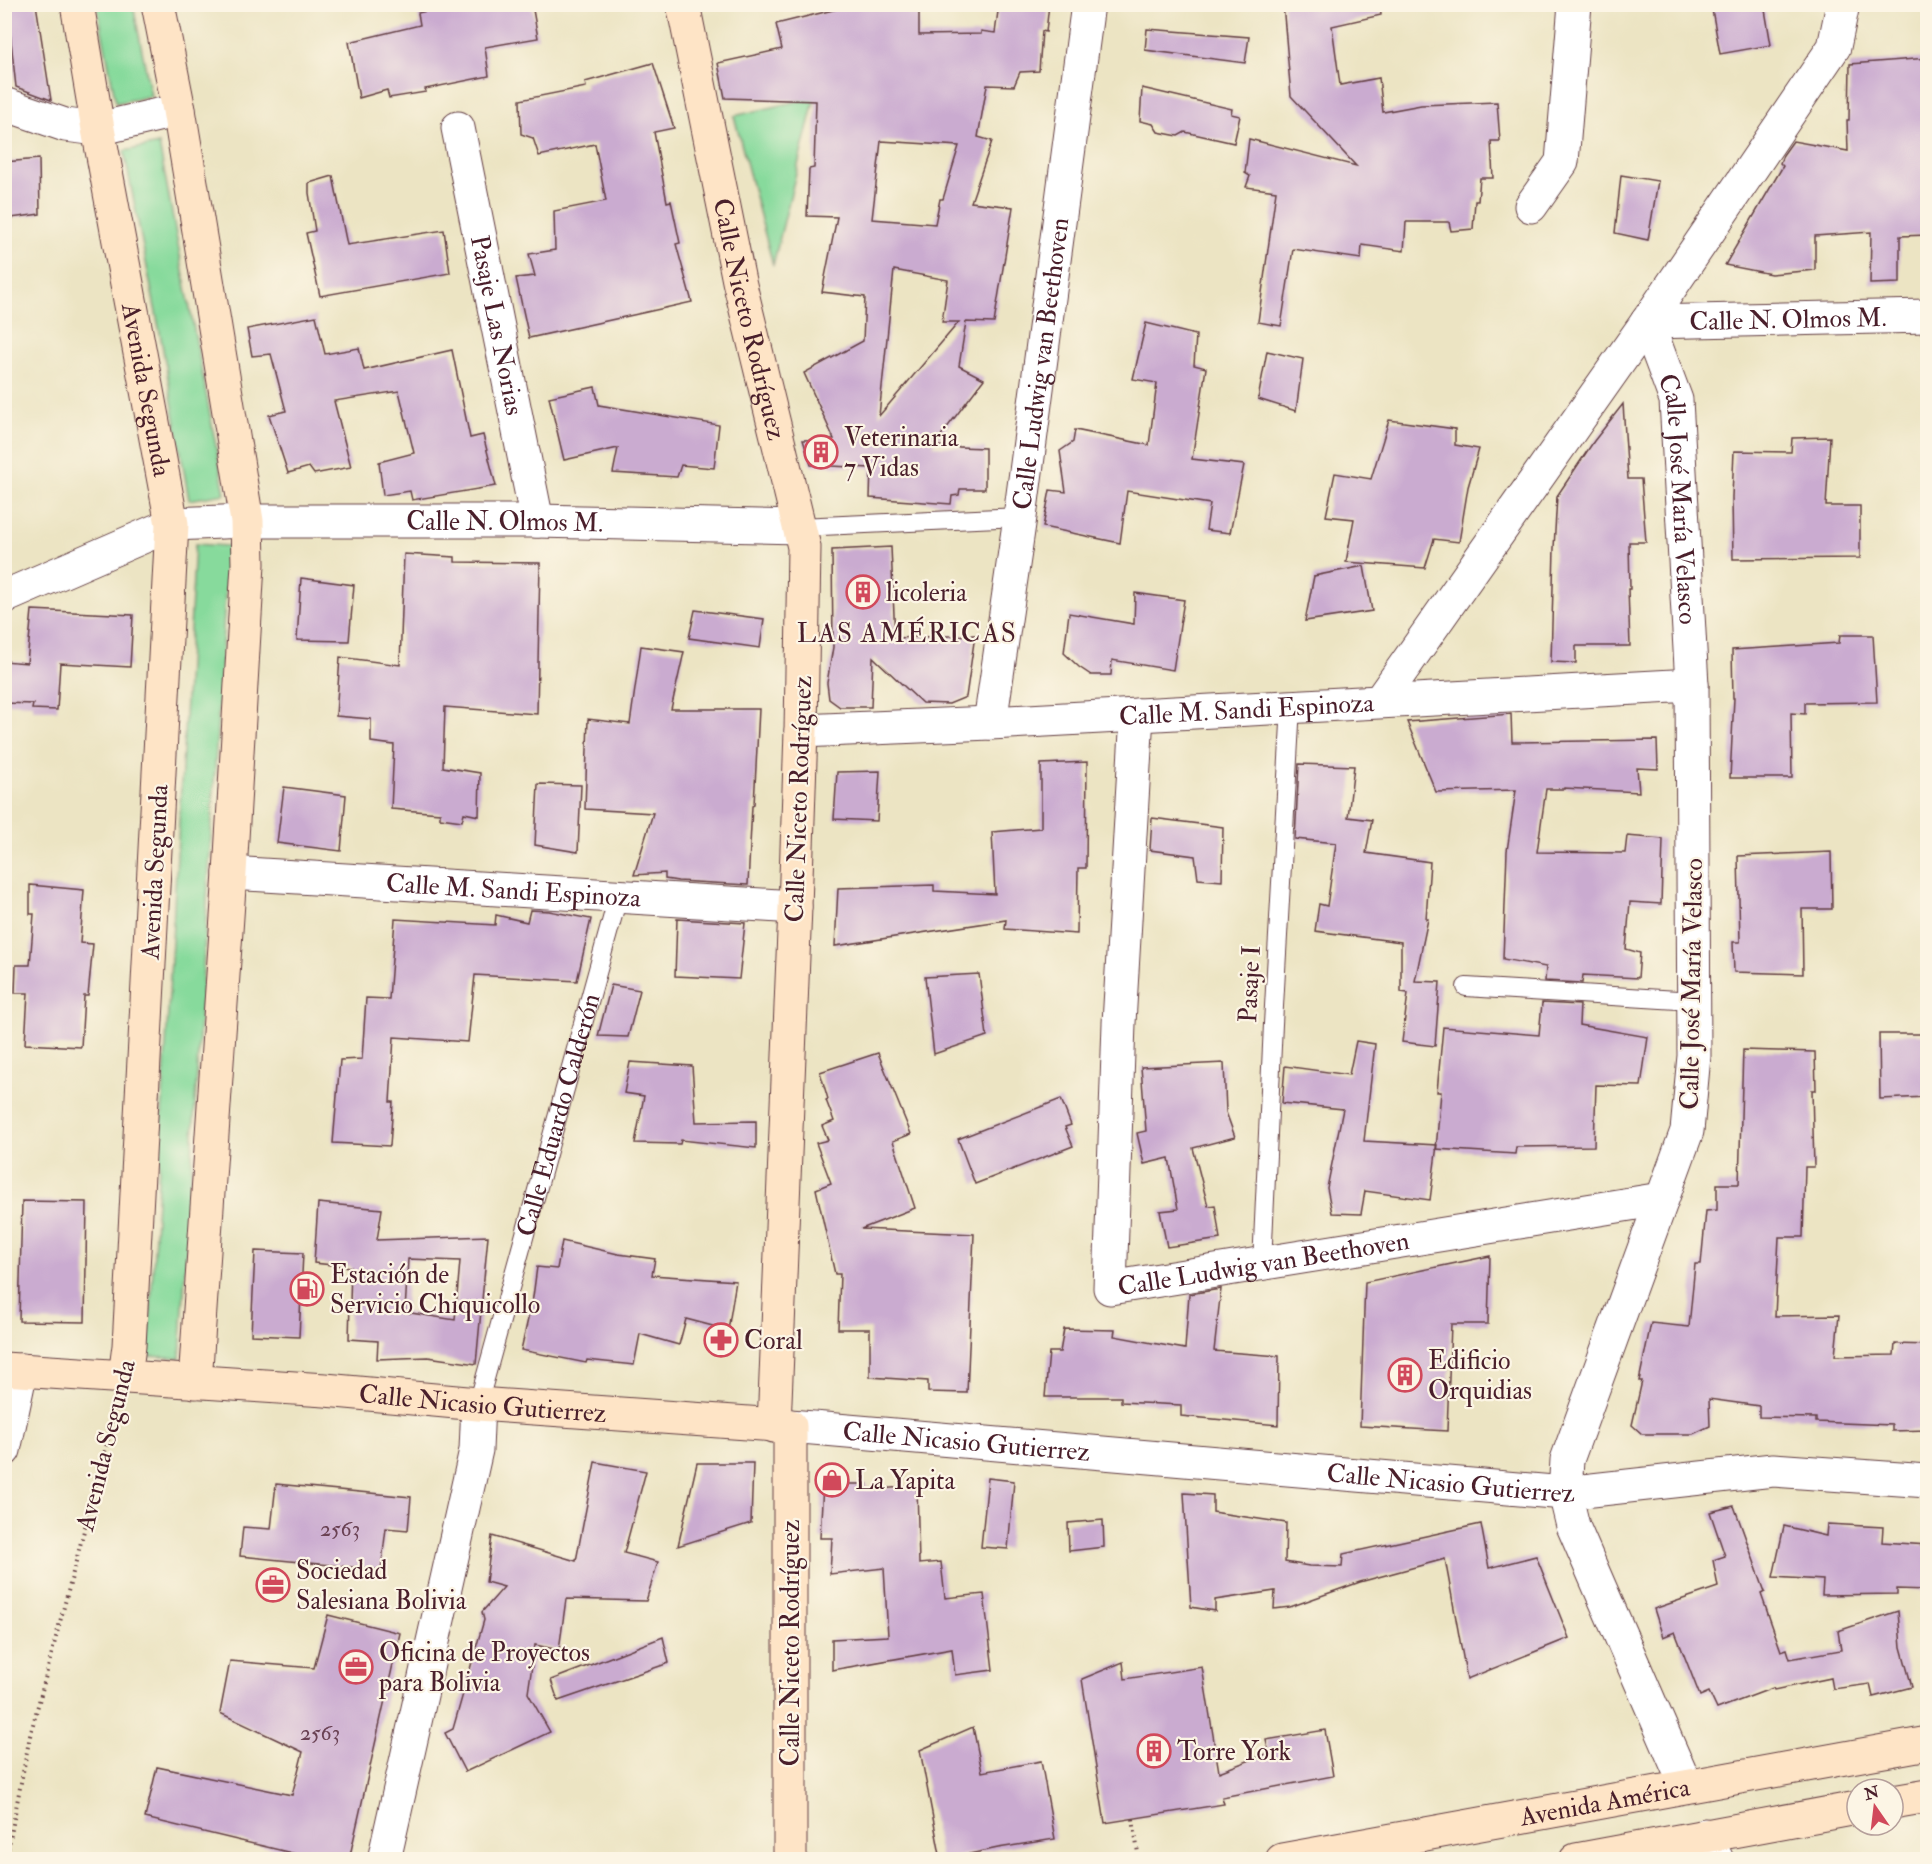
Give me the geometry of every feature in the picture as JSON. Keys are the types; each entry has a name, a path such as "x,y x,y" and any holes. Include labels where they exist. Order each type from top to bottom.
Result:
{"main road":[{"name":"Avenida Segunda","path":"77,4 98,129 172,524 129,1346 125,1376"},
{"path":"158,4 179,110 247,521 248,564 230,873 195,1382"},
{"name":"Calle Niceto Rodríguez","path":"683,4 739,281 804,547 782,1426 790,1860"},
{"name":"Calle Nicasio Gutierrez","path":"13,1370 325,1390 478,1404 782,1426"},
{"name":"Avenida América","path":"1282,1860 1928,1743"},
{"path":"1905,1800 1928,1796"},
{"name":"Avenida América","path":"1576,1860 1711,1847 1845,1811"}],"street":[{"name":"Calle Ludwig van Beethoven","path":"990,723 1020,517 1088,4"},
{"path":"1531,206 1562,162 1575,4"},
{"name":"Calle José María Velasco","path":"1380,701 1647,322 1834,47 1844,4"},
{"path":"4,104 65,125 98,129 179,110"},
{"name":"Pasaje Las Norias","path":"458,128 537,521"},
{"name":"Calle N. Olmos M.","path":"1647,322 1928,316"},
{"name":"Calle José María Velasco","path":"1647,322 1676,400 1692,685 1694,1056 1687,1131 1567,1460 1565,1493 1573,1526 1686,1786"},
{"name":"Calle N. Olmos M.","path":"4,597 172,524 247,521 537,521 799,527"},
{"name":"Calle M. Sandi Espinoza","path":"801,730 990,723 1692,685"},
{"name":"Calle Ludwig van Beethoven","path":"1137,715 1119,1023 1110,1288 1661,1199"},
{"name":"Calle M. Sandi Espinoza","path":"230,873 795,907"},
{"path":"4,1450 13,1370"},
{"name":"Calle Eduardo Calderón","path":"384,1860 476,1450 478,1404"},
{"name":"Calle Nicasio Gutierrez","path":"782,1426 1565,1493 1773,1470 1928,1481"}],"lane":[{"name":"Calle N. Olmos M.","path":"799,527 1020,517"},
{"name":"Pasaje I","path":"1262,1264 1272,1035 1291,706"},
{"name":"Calle Eduardo Calderón","path":"478,1404 618,897"},
{"path":"1466,987 1694,1001"}],"path":[{"name":"Avenida Segunda","path":"6,1860 30,1736 125,1376"},
{"path":"1133,1819 1139,1860"}],"green space":[{"path":"97,5 133,5 151,96 116,103"},
{"path":"815,97 773,265 734,116"},
{"path":"159,144 225,494 189,500 161,338 124,151"},
{"path":"195,544 228,546 180,1358 148,1356"}],"building":[{"path":"7,4 36,4 51,100 16,87"},
{"path":"454,4 532,4 538,38 485,47 489,76 425,89 426,92 389,98 387,90 359,98 349,42 420,25 418,13"},
{"path":"846,4 919,4 919,35 981,34 981,31 995,33 999,4 1049,4 1046,32 1042,31 1039,71 1020,72 1014,86 987,85 978,137 992,141 971,202 1013,207 994,323 966,322 959,366 984,379 933,446 985,448 985,489 960,489 959,495 952,496 951,504 870,498 871,468 811,465 803,440 834,439 804,373 863,341 865,297 822,292 837,217 807,216 809,169 814,168 816,101 725,98 718,63 782,49 776,24 845,7","holes":["881,141 959,146 943,199 940,199 935,224 872,219","894,270 948,280 942,322 959,322 879,416"]},
{"path":"1283,4 1380,4 1381,15 1332,26 1340,85 1379,78 1383,112 1421,105 1497,102 1500,141 1491,141 1493,178 1480,178 1478,201 1475,201 1473,229 1451,231 1449,222 1406,222 1404,251 1362,245 1361,259 1293,249 1281,326 1258,322 1276,191 1246,187 1250,176 1245,173 1249,139 1356,166 1291,96"},
{"path":"1711,4 1764,4 1771,45 1720,54"},
{"path":"1147,29 1249,37 1245,63 1145,50"},
{"path":"1928,58 1928,235 1900,236 1900,283 1870,284 1871,232 1815,236 1815,270 1771,274 1725,265 1783,166 1780,163 1783,155 1793,141 1848,151 1850,64"},
{"path":"653,63 674,128 654,132 667,202 671,201 680,243 676,244 692,302 529,338 516,278 535,276 529,254 555,250 554,211 606,201 595,144 539,156 533,138 521,134 520,100 586,87 585,82"},
{"path":"1142,88 1232,109 1231,114 1240,116 1234,143 1185,132 1178,136 1158,132 1153,124 1140,121"},
{"path":"39,159 40,214 4,219 4,162"},
{"path":"1621,175 1658,181 1648,240 1615,233"},
{"path":"333,176 347,245 444,230 450,273 320,296 306,233 315,231 309,183"},
{"path":"316,316 325,354 359,348 364,370 452,350 470,438 483,435 496,486 412,500 410,491 383,495 379,462 414,453 399,391 334,401 351,467 314,474 309,467 288,473 269,415 286,411 271,354 252,356 247,329"},
{"path":"1146,323 1196,335 1194,365 1206,368 1192,459 1244,465 1230,533 1206,530 1210,504 1127,491 1120,543 1043,527 1050,490 1066,492 1060,451 1073,442 1075,430 1149,445 1157,383 1133,379"},
{"path":"1267,351 1303,359 1296,411 1258,399"},
{"path":"595,387 599,405 719,425 714,468 681,465 677,477 613,473 618,448 564,460 549,397"},
{"path":"1623,404 1628,479 1641,479 1646,542 1629,542 1630,646 1576,646 1576,663 1551,662 1557,496 1594,441"},
{"path":"1389,420 1455,429 1455,445 1479,449 1468,487 1459,542 1434,539 1425,568 1346,562 1354,519 1326,516 1335,473 1371,479"},
{"path":"1830,437 1826,506 1860,506 1860,558 1733,559 1734,451 1791,452 1792,438"},
{"path":"891,547 895,638 975,635 966,697 949,704 922,703 873,657 871,707 840,707 829,699 827,683 833,647 832,550"},
{"path":"404,554 455,557 455,562 540,563 537,714 445,707 443,767 480,773 479,816 464,813 462,821 440,818 440,813 391,809 394,745 371,742 371,719 336,716 340,657 400,665"},
{"path":"1364,566 1372,611 1305,621 1314,576"},
{"path":"301,578 354,585 349,641 297,640"},
{"path":"1135,593 1184,600 1173,670 1112,660 1111,675 1091,675 1064,653 1069,613 1134,624"},
{"path":"32,610 133,615 130,667 60,663 57,710 32,709 33,704 4,703 4,661 27,663"},
{"path":"695,610 764,619 760,648 689,638"},
{"path":"1840,635 1873,635 1877,702 1805,703 1805,714 1791,713 1792,778 1730,778 1734,698 1732,650 1839,643"},
{"path":"641,646 684,652 671,709 759,709 748,885 678,881 665,879 665,873 634,875 653,813 585,809 588,719 630,724"},
{"path":"1511,714 1512,742 1657,740 1658,769 1637,768 1639,792 1546,789 1537,852 1625,853 1627,836 1663,839 1661,904 1630,902 1626,949 1640,953 1638,978 1583,975 1582,983 1545,981 1546,967 1503,959 1507,851 1516,790 1436,792 1407,722"},
{"path":"1087,762 1086,868 1078,868 1077,934 1005,929 1006,920 835,946 838,888 934,885 934,891 995,894 992,832 1041,828 1041,764"},
{"path":"1299,764 1354,766 1348,817 1372,820 1366,853 1430,862 1426,919 1428,919 1415,981 1440,982 1435,1046 1402,1042 1408,993 1401,992 1401,942 1315,931 1319,904 1327,906 1336,843 1295,839"},
{"path":"880,771 877,821 834,819 837,772"},
{"path":"538,784 581,785 578,852 535,845"},
{"path":"284,787 346,795 341,851 277,843"},
{"path":"1152,818 1223,827 1222,881 1198,879 1195,856 1150,850"},
{"path":"1831,852 1832,909 1802,909 1803,974 1734,972 1733,942 1740,942 1738,856"},
{"path":"30,885 84,890 80,943 93,944 88,996 84,996 81,1047 25,1044 28,993 15,993 16,965 30,965 34,914 30,914"},
{"path":"530,910 591,919 577,981 475,975 468,1042 394,1037 390,1146 333,1143 340,1060 362,1059 366,998 389,999 395,919 495,925 496,915 527,922"},
{"path":"677,919 745,923 739,979 675,976"},
{"path":"979,974 987,1036 934,1054 925,977"},
{"path":"611,985 640,990 628,1037 598,1036"},
{"path":"1542,1003 1580,1005 1579,1025 1648,1037 1641,1086 1596,1085 1594,1146 1516,1147 1515,1154 1436,1149 1441,1092 1437,1092 1443,1027 1539,1035"},
{"path":"1879,1034 1928,1034 1927,1097 1880,1099"},
{"path":"1356,1041 1375,1044 1364,1141 1437,1145 1430,1200 1365,1191 1361,1214 1332,1213 1327,1188 1343,1109 1282,1103 1285,1066 1349,1075"},
{"path":"1743,1050 1815,1052 1816,1090 1812,1090 1814,1167 1805,1167 1803,1237 1779,1237 1775,1316 1839,1315 1835,1356 1894,1355 1895,1344 1928,1345 1928,1430 1892,1431 1892,1425 1816,1422 1816,1418 1759,1417 1759,1406 1709,1399 1710,1426 1693,1434 1642,1434 1632,1425 1651,1323 1689,1327 1695,1264 1701,1264 1706,1211 1717,1210 1717,1184 1739,1184"},
{"path":"878,1053 911,1134 893,1141 915,1208 861,1229 974,1234 967,1393 928,1392 928,1381 870,1377 870,1329 838,1329 840,1274 835,1274 816,1189 831,1183 816,1143 828,1140 822,1126 834,1121 826,1100 828,1099 820,1072"},
{"path":"630,1062 692,1066 696,1122 756,1121 756,1148 681,1140 680,1144 635,1143 644,1096 624,1093"},
{"path":"1224,1063 1226,1112 1235,1137 1193,1148 1208,1206 1215,1205 1220,1239 1167,1247 1160,1211 1178,1209 1169,1158 1144,1164 1137,1133 1146,1131 1141,1067"},
{"path":"1061,1099 1071,1125 1065,1127 1073,1146 975,1184 958,1139"},
{"path":"22,1201 87,1202 85,1322 19,1321"},
{"path":"318,1203 382,1209 377,1240 488,1236 476,1364 428,1357 377,1359 378,1341 349,1339 351,1267 314,1263","holes":["408,1259 460,1261 455,1320 405,1312"]},
{"path":"562,1241 618,1254 655,1259 652,1275 736,1281 728,1330 686,1319 679,1345 640,1334 634,1365 587,1360 586,1363 521,1350 537,1267 557,1269"},
{"path":"255,1251 303,1253 299,1337 251,1335"},
{"name":"Edificio Orquidias","path":"1490,1256 1488,1324 1451,1324 1447,1431 1360,1426 1365,1282"},
{"path":"1221,1289 1214,1351 1279,1356 1278,1425 1181,1416 1181,1405 1121,1402 1121,1397 1045,1397 1049,1352 1060,1352 1064,1329 1115,1330 1114,1336 1185,1349 1189,1294"},
{"path":"595,1462 646,1471 624,1553 658,1562 646,1601 566,1599 559,1650 535,1645 528,1693 550,1732 465,1772 445,1733 453,1729 484,1620 482,1612 504,1587 486,1582 492,1536 576,1561"},
{"path":"697,1463 753,1463 751,1523 678,1546"},
{"path":"988,1478 1014,1481 1008,1549 981,1547"},
{"path":"276,1484 411,1497 408,1530 386,1528 381,1570 240,1556 243,1527 271,1529"},
{"path":"823,1484 867,1484 866,1490 917,1486 919,1564 941,1562 945,1598 984,1594 993,1670 955,1675 952,1649 832,1670 832,1639 888,1636 884,1568 830,1574 832,1538 820,1538"},
{"path":"1184,1493 1213,1495 1213,1512 1286,1523 1285,1562 1309,1566 1342,1567 1343,1554 1481,1524 1489,1568 1536,1556 1569,1638 1467,1679 1445,1559 1360,1582 1290,1607 1274,1609 1275,1591 1215,1600 1215,1611 1191,1607"},
{"path":"1734,1506 1765,1592 1761,1594 1781,1651 1787,1649 1790,1659 1841,1650 1838,1631 1898,1611 1901,1647 1912,1687 1873,1697 1870,1684 1833,1689 1831,1678 1774,1690 1773,1688 1717,1709 1709,1692 1700,1696 1675,1632 1663,1637 1654,1609 1718,1587 1713,1560 1725,1556 1710,1512"},
{"path":"1103,1520 1104,1547 1069,1551 1068,1523"},
{"path":"1827,1524 1883,1527 1882,1542 1928,1545 1928,1590 1897,1589 1897,1594 1822,1595 1823,1580 1773,1577 1784,1526 1826,1536"},
{"path":"328,1615 400,1633 349,1860 321,1860 145,1818 157,1767 292,1795 303,1752 220,1713 230,1661 314,1668"},
{"path":"663,1637 669,1663 558,1701 551,1680"},
{"name":"Torre York","path":"1123,1662 1125,1679 1202,1667 1219,1772 1269,1753 1266,1740 1325,1730 1333,1776 1222,1797 1224,1804 1105,1823 1082,1679"},
{"path":"973,1727 982,1772 1041,1761 1055,1839 941,1860 920,1750"}],"place":[{"name":"Veterinaria 7 Vidas","path":"821,452"},
{"name":"licoleria","path":"863,592"},
{"name":"Estación de Servicio Chiquicollo","path":"307,1289"},
{"name":"Coral","path":"721,1340"},
{"name":"Edificio Orquidias","path":"1405,1375"},
{"name":"La Yapita","path":"832,1480"},
{"name":"Sociedad Salesiana Bolivia","path":"273,1585"},
{"name":"Oficina de Proyectos para Bolivia","path":"356,1667"},
{"name":"Torre York","path":"1154,1751"}],"district":[{"name":"LAS AMÉRICAS","path":"907,633"}]}
